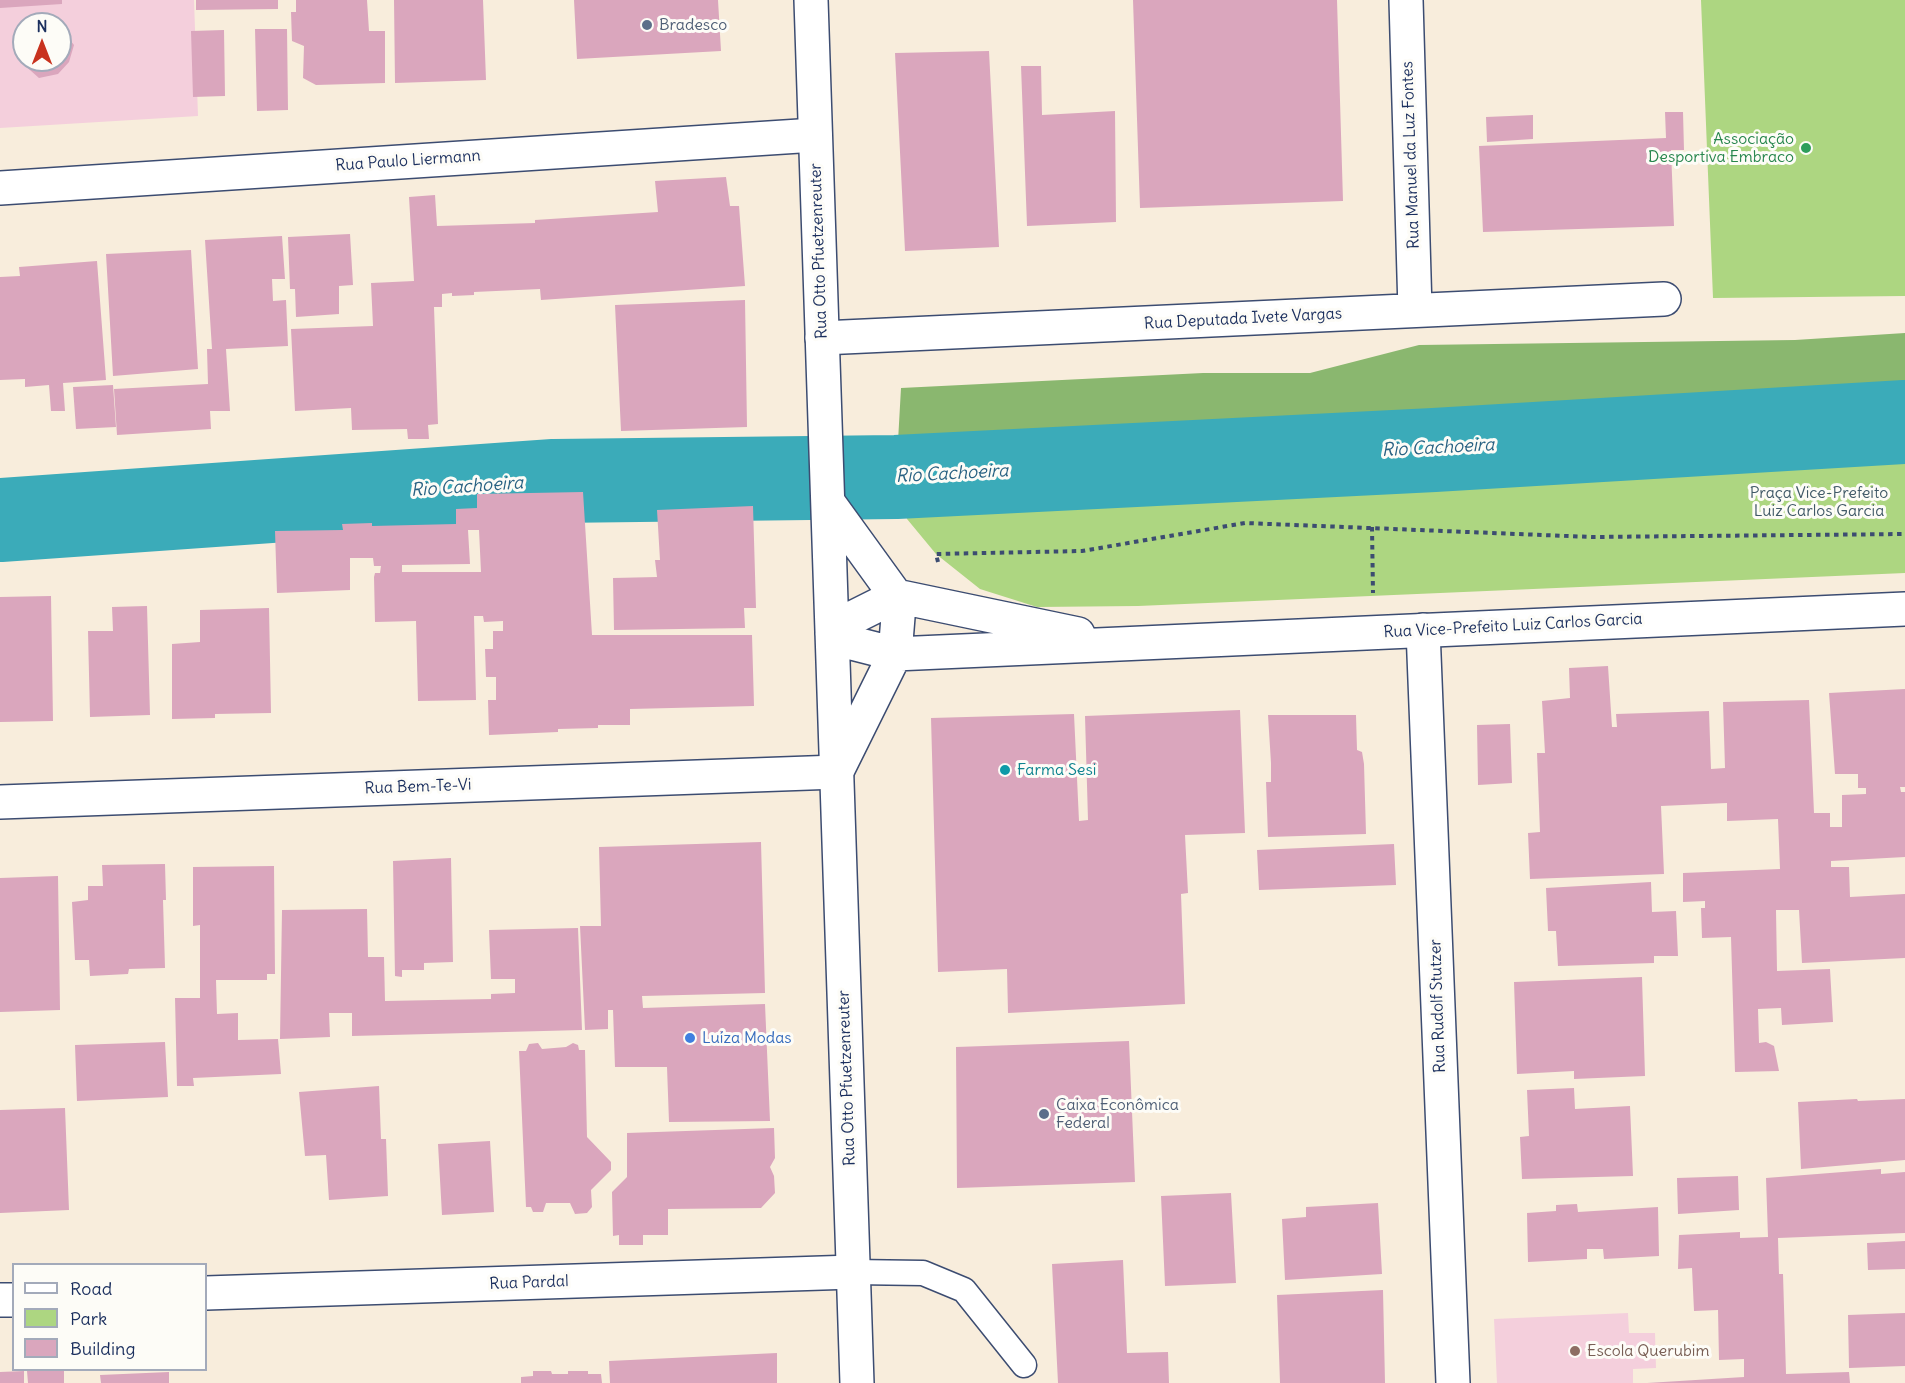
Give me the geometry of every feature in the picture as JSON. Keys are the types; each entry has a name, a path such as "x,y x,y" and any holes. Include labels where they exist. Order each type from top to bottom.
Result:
{"street":[{"name":"Rua Otto Pfuetzenreuter","path":"811,0 856,1383"},
{"name":"Rua Manuel da Luz Fontes","path":"1406,0 1415,310"},
{"name":"Rua Paulo Liermann","path":"0,188 815,135"},
{"name":"Rua Deputada Ivete Vargas","path":"822,338 1664,299"},
{"path":"828,502 896,596 852,618 832,634"},
{"name":"Rua Otto Pfuetzenreuter","path":"837,772 895,654 898,636 896,596"},
{"name":"Rua Vice-Prefeito Luiz Carlos Garcia","path":"896,596 1121,643"},
{"name":"Rua Vice-Prefeito Luiz Carlos Garcia","path":"832,634 848,642 895,654 1905,609"},
{"name":"Rua Rudolf Stutzer","path":"1423,630 1454,1383"},
{"name":"Rua Bem-Te-Vi","path":"0,802 837,772"},
{"name":"Rua Pardal","path":"207,1293 853,1272"}],"lane":[{"path":"853,1272 923,1273 964,1290 1024,1365"}],"path":[{"path":"948,607 936,554 1082,551 1245,523 1592,537 1905,534"},
{"path":"1372,527 1373,632"}],"shaded area":[{"path":"0,0 194,0 198,116 0,128"},
{"name":"Escola Querubim","path":"1628,1313 1629,1333 1655,1333 1656,1368 1633,1369 1633,1383 1497,1383 1494,1319"}],"green space":[{"name":"Associação Desportiva Embraco","path":"1701,0 1905,0 1905,296 1713,298"},
{"path":"1905,333 1905,422 1434,450 896,477 901,388 1203,373 1310,373 1419,345 1795,340"},
{"name":"Praça Vice-Prefeito Luiz Carlos Garcia","path":"1905,422 1905,573 1138,606 1037,607 980,589 936,554 907,519 896,477 1434,450"}],"building":[{"path":"0,0 62,0 62,4 0,8"},
{"path":"196,0 278,0 278,9 196,10"},
{"path":"296,0 367,0 369,31 385,31 385,83 316,85 303,78 304,46 292,41 291,12 296,12"},
{"path":"394,0 483,0 486,80 395,83"},
{"name":"Bradesco","path":"574,0 718,0 721,51 577,59"},
{"path":"1133,0 1337,0 1343,201 1140,208"},
{"path":"255,29 287,29 288,110 257,111"},
{"path":"224,30 225,96 193,97 191,31"},
{"path":"989,51 999,247 905,251 895,53"},
{"path":"1021,66 1041,66 1042,115 1115,111 1116,222 1027,226"},
{"path":"32,72 60,72 58,74 39,78"},
{"path":"1665,112 1683,112 1684,150 1671,150 1674,226 1483,232 1479,146 1666,138"},
{"path":"1533,115 1533,139 1487,142 1486,117"},
{"path":"726,177 730,206 739,206 745,286 541,300 540,289 474,292 474,295 442,294 442,307 434,307 438,424 428,425 429,439 408,439 407,429 352,430 351,408 295,411 291,329 373,326 371,283 414,281 409,197 435,195 437,226 535,223 535,220 658,212 655,181"},
{"path":"350,234 353,285 339,286 339,314 296,317 295,289 290,289 288,237"},
{"path":"282,236 285,279 272,279 273,301 286,300 288,346 226,349 230,411 210,411 211,429 117,435 114,389 208,384 207,349 212,349 205,240"},
{"path":"191,250 198,369 113,376 106,254"},
{"path":"97,261 106,380 63,383 65,411 51,411 49,385 25,387 25,379 0,380 0,277 20,276 19,267"},
{"path":"745,300 747,427 621,431 615,305"},
{"path":"113,385 116,427 76,429 73,387"},
{"path":"583,492 592,635 752,635 754,706 630,709 630,725 598,725 598,728 558,729 558,732 489,735 488,700 496,700 496,677 486,677 485,649 493,649 493,631 503,631 503,621 484,622 483,616 474,616 476,700 418,701 416,621 375,622 374,577 375,573 380,573 381,566 374,566 373,558 350,558 350,590 277,593 275,531 343,530 342,524 372,523 372,526 456,524 456,509 477,508 477,494","holes":["468,530 479,530 481,572 402,572 402,565 470,564"]},
{"path":"753,506 756,608 744,608 745,628 614,630 613,578 657,577 655,560 660,560 657,510"},
{"path":"51,596 53,721 0,722 0,597"},
{"path":"147,606 150,715 90,717 88,631 113,631 112,607"},
{"path":"269,608 271,713 215,714 215,718 172,719 172,644 200,642 200,610"},
{"path":"1608,666 1612,727 1617,727 1616,714 1709,711 1711,769 1725,768 1723,702 1809,700 1814,813 1830,813 1830,827 1842,827 1842,795 1866,794 1866,788 1858,788 1858,774 1835,774 1829,693 1905,689 1905,787 1900,787 1901,792 1905,792 1905,857 1831,861 1831,867 1849,867 1850,897 1905,894 1905,958 1802,963 1799,910 1776,910 1777,971 1830,969 1833,1022 1782,1025 1781,1008 1758,1009 1759,1043 1766,1042 1774,1046 1779,1071 1735,1072 1731,937 1702,938 1701,908 1705,908 1705,901 1683,902 1683,873 1780,869 1778,819 1727,821 1727,803 1661,806 1664,874 1530,879 1528,833 1540,832 1537,753 1545,753 1542,701 1570,698 1569,668"},
{"path":"1240,710 1245,833 1185,835 1188,893 1181,894 1185,1004 1008,1013 1007,969 938,972 931,718 1074,714 1079,821 1088,820 1085,716"},
{"path":"1268,715 1356,715 1357,750 1362,752 1364,764 1366,834 1268,837 1266,782 1271,782 1271,763"},
{"path":"1510,724 1512,783 1478,785 1477,725"},
{"path":"761,842 765,993 642,996 643,1008 765,1004 770,1121 669,1122 667,1067 615,1067 613,1010 608,1010 608,1029 585,1030 580,926 601,926 599,847"},
{"path":"1394,844 1396,885 1259,890 1257,850"},
{"path":"451,858 453,962 424,963 424,970 402,970 402,977 395,976 393,861"},
{"path":"165,864 166,900 163,900 165,968 129,969 128,974 90,976 89,960 75,960 72,902 88,900 88,886 103,886 102,865"},
{"path":"274,866 275,974 267,974 267,980 216,980 217,1014 238,1013 238,1040 278,1039 281,1074 193,1078 194,1086 177,1086 175,998 200,998 200,925 193,926 193,867"},
{"path":"58,876 60,1010 0,1012 0,878"},
{"path":"1651,882 1652,912 1676,911 1678,956 1654,956 1654,963 1558,966 1556,931 1548,931 1546,888"},
{"path":"367,909 368,957 384,957 385,1001 491,999 491,994 515,993 515,979 491,979 489,930 578,928 582,1030 352,1036 352,1013 329,1013 330,1037 280,1039 282,910"},
{"path":"1642,977 1645,1076 1574,1079 1574,1071 1517,1074 1514,982"},
{"name":"Caixa Econômica Federal","path":"1129,1041 1135,1182 957,1188 956,1047"},
{"path":"165,1042 168,1097 77,1101 75,1045"},
{"path":"538,1043 542,1049 566,1047 573,1043 578,1045 579,1050 585,1050 587,1137 611,1162 611,1170 591,1190 592,1207 587,1213 575,1214 570,1203 546,1203 543,1212 533,1212 531,1207 526,1207 519,1051 526,1051 529,1044"},
{"path":"379,1086 381,1139 386,1139 388,1196 329,1200 326,1155 305,1156 299,1092"},
{"path":"1574,1088 1575,1109 1630,1106 1633,1176 1522,1179 1520,1137 1529,1136 1527,1090"},
{"path":"1857,1099 1858,1101 1905,1099 1905,1160 1801,1169 1798,1102"},
{"path":"65,1108 69,1210 0,1213 0,1110"},
{"path":"774,1128 775,1158 770,1167 774,1176 775,1193 761,1208 668,1209 668,1235 643,1235 643,1245 619,1245 619,1235 613,1236 612,1192 627,1177 627,1133"},
{"path":"490,1141 494,1212 442,1215 438,1144"},
{"path":"1881,1169 1881,1174 1905,1172 1905,1233 1778,1238 1779,1274 1783,1274 1786,1374 1849,1372 1850,1383 1647,1383 1744,1377 1744,1359 1719,1360 1718,1310 1694,1311 1692,1268 1678,1269 1679,1235 1740,1232 1740,1238 1768,1237 1766,1178"},
{"path":"1738,1176 1739,1210 1678,1214 1677,1178"},
{"path":"1231,1193 1236,1283 1165,1286 1161,1196"},
{"path":"1378,1203 1382,1274 1285,1280 1282,1219 1306,1217 1306,1207"},
{"path":"1577,1204 1578,1212 1658,1207 1659,1256 1604,1259 1603,1249 1587,1249 1587,1259 1528,1262 1527,1213 1556,1211 1556,1205"},
{"path":"1905,1241 1905,1269 1868,1270 1867,1243"},
{"path":"1123,1260 1127,1353 1168,1352 1169,1383 1058,1383 1052,1264"},
{"path":"1383,1290 1385,1383 1280,1383 1277,1295"},
{"path":"1905,1313 1905,1366 1849,1368 1848,1315"},
{"path":"777,1353 777,1383 610,1383 609,1361"},
{"path":"24,1371 24,1383 0,1383 0,1372"},
{"path":"27,1371 64,1371 64,1383 28,1383"},
{"path":"533,1371 568,1374 568,1371 588,1371 588,1374 601,1374 602,1383 521,1383 521,1377 533,1376"},
{"path":"169,1372 169,1383 101,1383 100,1375"}],"waterway":[{"name":"Rio Cachoeira","path":"0,520 554,481 896,477 1434,450 1905,422"}],"place":[{"name":"Bradesco","path":"647,25"},
{"name":"Associação Desportiva Embraco","path":"1806,148"},
{"name":"Farma Sesi","path":"1005,770"},
{"name":"Luíza Modas","path":"690,1038"},
{"name":"Caixa Econômica Federal","path":"1044,1114"},
{"name":"Escola Querubim","path":"1575,1351"}]}
